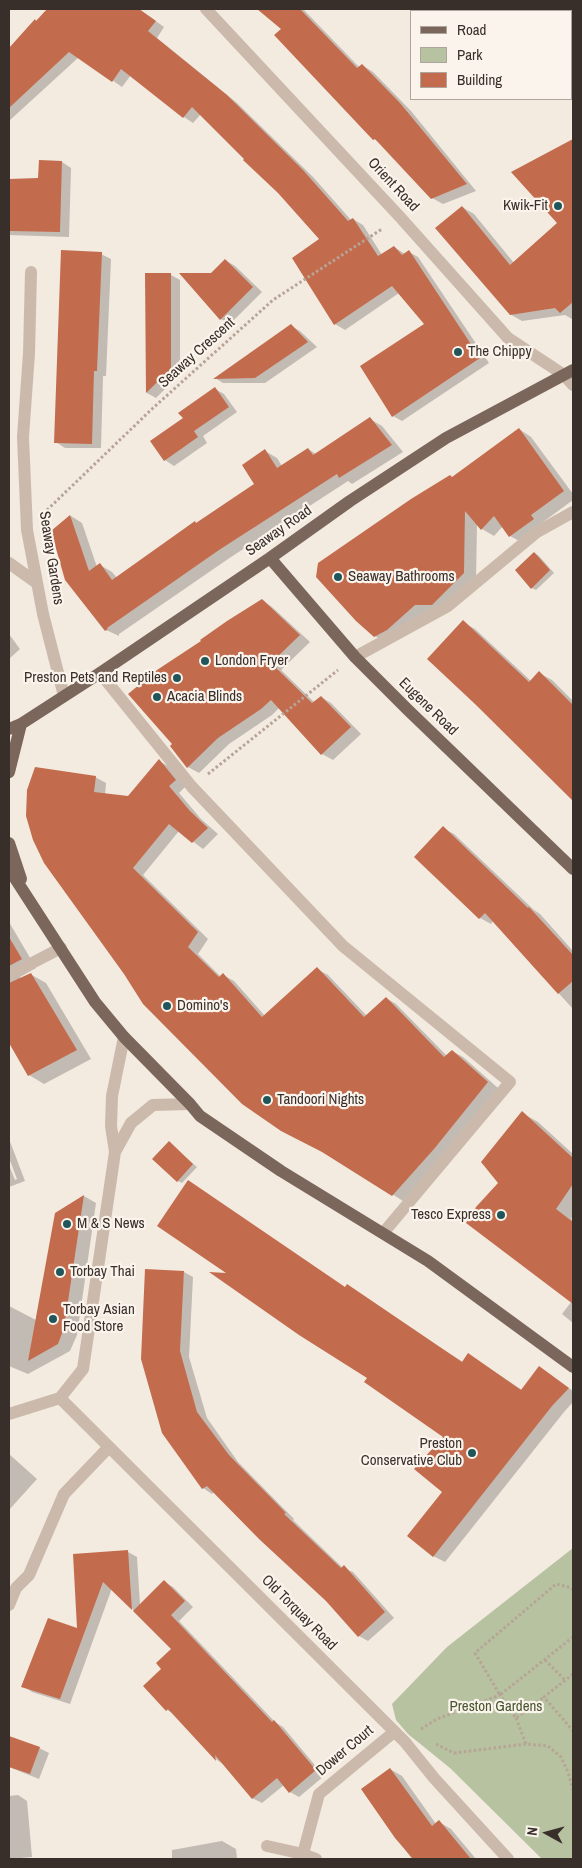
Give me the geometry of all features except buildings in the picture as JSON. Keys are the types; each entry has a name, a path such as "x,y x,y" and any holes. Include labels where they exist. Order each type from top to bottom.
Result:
{"main road":[{"name":"Seaway Road","path":"9,729 21,724 100,673 270,558 350,501 446,438 568,373"},
{"name":"Eugene Road","path":"270,558 355,657 573,869"},
{"path":"9,772 21,724"},
{"path":"9,843 25,893"},
{"path":"9,869 95,1002 124,1038 200,1116 273,1165 428,1261 573,1367"}],"street":[{"name":"Orient Road","path":"206,9 400,217 508,338 568,373 573,385"},
{"name":"Seaway Gardens","path":"31,272 29,353 23,437 27,530 37,583 64,696"},
{"path":"355,657 448,606 537,532 573,512"},
{"path":"9,563 37,583"},
{"path":"100,673 192,787 343,946 510,1082 384,1232"},
{"path":"9,976 61,948"},
{"path":"9,1414 60,1398 83,1369 115,1152 111,1126 112,1096 124,1038"},
{"path":"115,1152 132,1123 153,1105 190,1104"},
{"name":"Old Torquay Road","path":"60,1398 394,1732 408,1739 434,1778 508,1859"},
{"path":"9,1605 16,1588 29,1575 64,1494 109,1447"},
{"name":"Dower Court","path":"303,1854 318,1794 394,1732"},
{"path":"267,1846 316,1859"}],"path":[{"name":"Seaway Crescent","path":"27,530 153,408 272,300 400,217"},
{"path":"192,787 355,657"},
{"path":"526,1744 516,1718 475,1653 556,1584 573,1588"},
{"path":"408,1739 437,1719 500,1695 573,1637"},
{"path":"545,1660 565,1680"},
{"path":"516,1718 573,1674"},
{"path":"544,1697 573,1731"},
{"path":"408,1739 454,1753 526,1744 548,1746 561,1757 573,1790"}],"green space":[{"name":"Preston Gardens","path":"573,1548 573,1859 542,1859 450,1768 408,1734 396,1720 392,1704 447,1647"}],"place":[{"name":"Kwik-Fit","path":"558,206"},
{"name":"The Chippy","path":"458,352"},
{"name":"Seaway Bathrooms","path":"338,577"},
{"name":"London Fryer","path":"205,661"},
{"name":"Preston Pets and Reptiles","path":"177,678"},
{"name":"Acacia Blinds","path":"157,697"},
{"name":"Domino's","path":"167,1006"},
{"name":"Tandoori Nights","path":"267,1100"},
{"name":"Tesco Express","path":"501,1215"},
{"name":"M & S News","path":"67,1224"},
{"name":"Torbay Thai","path":"60,1272"},
{"name":"Torbay Asian Food Store","path":"53,1319"},
{"name":"Preston Conservative Club","path":"472,1453"}]}
